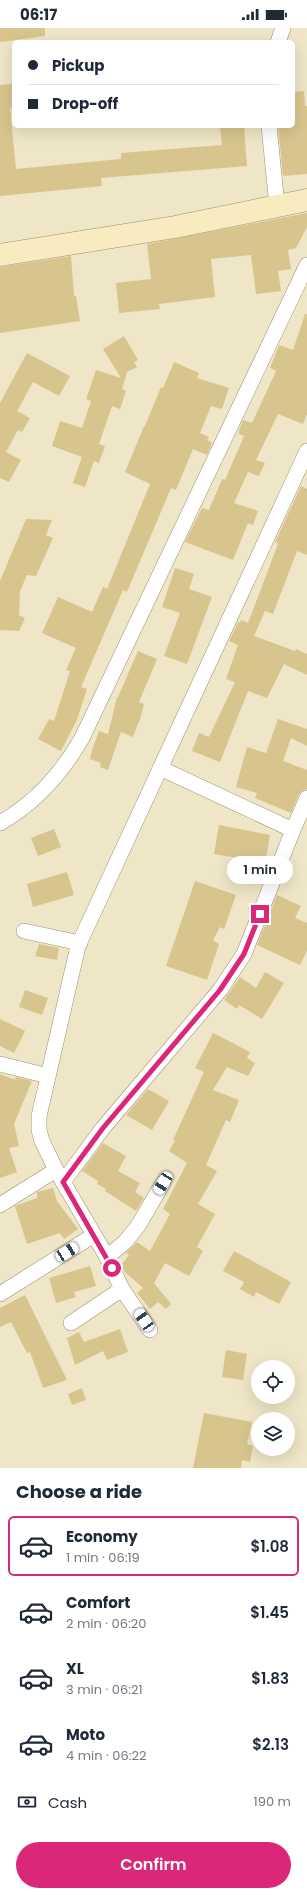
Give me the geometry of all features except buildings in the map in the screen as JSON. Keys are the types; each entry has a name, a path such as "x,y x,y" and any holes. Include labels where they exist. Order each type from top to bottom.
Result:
{"main road":[{"path":"0,255 175,227 307,200"},
{"path":"0,241 176,213 271,207"}],"street":[{"path":"279,40 283,28"},
{"path":"269,128 271,207"},
{"path":"0,823 16,814 53,780 70,758 82,738 307,265"},
{"path":"150,1330 122,1288 107,1257 59,1176 42,1141 39,1130 39,1116 72,969 80,943 307,451"},
{"path":"160,768 293,830"},
{"path":"0,1205 59,1176 103,1128 220,990 244,954 307,798"},
{"path":"24,931 80,943"},
{"path":"0,1064 48,1076"},
{"path":"107,1257 125,1242 138,1226 163,1183"},
{"path":"0,1294 94,1235"},
{"path":"71,1324 122,1288"}],"route":[{"path":"112,1268 63,1182 103,1128 220,990 244,954 260,914"}]}
